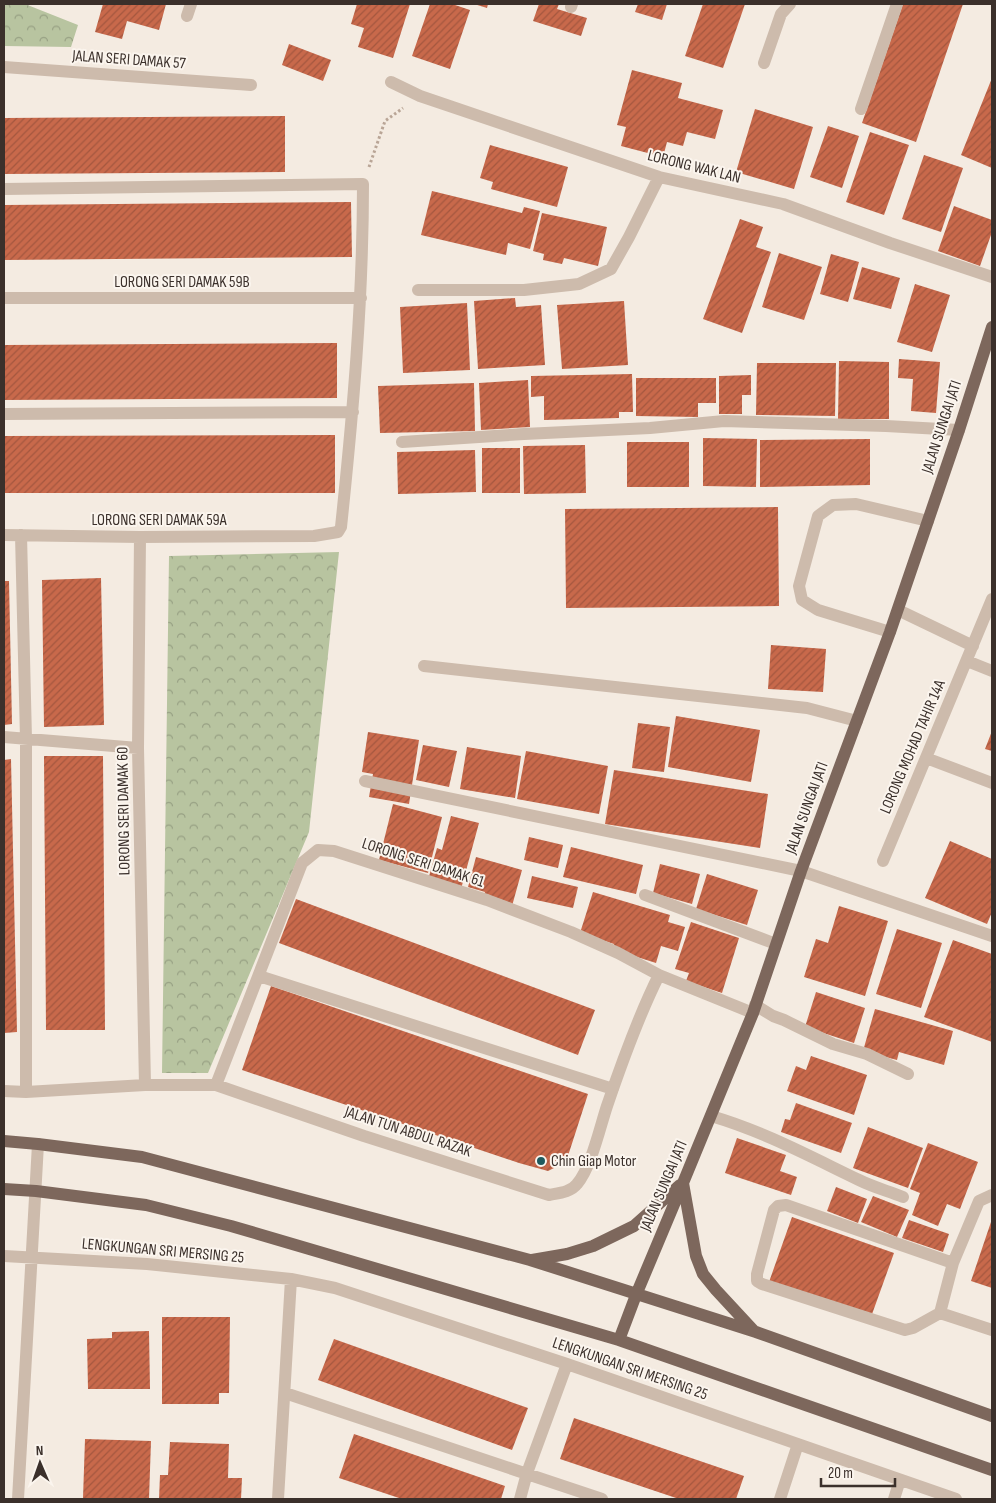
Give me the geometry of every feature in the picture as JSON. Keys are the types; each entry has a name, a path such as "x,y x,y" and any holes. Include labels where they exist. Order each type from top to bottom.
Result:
{"main road":[{"name":"JALAN SUNGAI JATI","path":"619,1340 754,1009 801,871 898,610 992,327"},
{"path":"4,1142 38,1144 142,1157 530,1260 756,1332 992,1416"},
{"path":"530,1260 567,1254 593,1246 634,1226 683,1183"},
{"path":"683,1183 696,1256 703,1274 756,1332"},
{"path":"4,1189 36,1191 146,1205 231,1226 619,1340 992,1470"},
{"path":"975,1410 992,1406"}],"street":[{"path":"764,63 781,14 790,4"},
{"path":"861,109 897,4"},
{"name":"JALAN SERI DAMAK 57","path":"4,68 251,84"},
{"name":"LORONG WAK LAN","path":"391,82 420,96 659,177 783,204 890,243 992,277"},
{"path":"418,290 524,290 579,284 611,269 659,177"},
{"path":"4,189 363,184"},
{"name":"LORONG SERI DAMAK 59A","path":"4,535 140,537 314,536 338,532 341,527 353,412 361,298 363,184"},
{"name":"LORONG SERI DAMAK 59B","path":"4,298 361,298"},
{"path":"4,414 353,412"},
{"path":"402,442 650,428 724,421 959,430"},
{"path":"890,632 818,610 802,600 799,586 818,516 833,505 856,504 928,521"},
{"path":"21,535 26,739 26,1092"},
{"name":"LORONG SERI DAMAK 60","path":"140,537 138,748 145,1085"},
{"name":"LORONG MOHAD TAHIR 14A","path":"883,861 992,599"},
{"path":"898,610 973,646"},
{"path":"967,661 992,671"},
{"path":"424,666 807,708 858,720"},
{"path":"4,737 138,748"},
{"path":"926,758 992,783"},
{"path":"365,781 801,871 992,936"},
{"name":"LORONG SERI DAMAK 61","path":"216,1084 302,863 318,850 334,851 487,900 571,932 618,953 659,975 779,1018 833,1044 867,1054 908,1074"},
{"path":"645,895 776,944"},
{"name":"JALAN TUN ABDUL RAZAK","path":"4,1091 26,1092 145,1085 216,1084 364,1136 549,1195 563,1192 576,1186 585,1174 613,1089 645,1003 659,975"},
{"path":"258,976 613,1089"},
{"path":"711,1116 733,1122 830,1165 861,1181 903,1196"},
{"path":"18,1499 38,1144"},
{"path":"952,1263 786,1206 778,1206 774,1210 757,1274 757,1281 904,1330 914,1328 940,1312 952,1263 979,1201 992,1195"},
{"name":"LENGKUNGAN SRI MERSING 25","path":"4,1256 148,1264 291,1279 335,1288 567,1364 956,1499"},
{"path":"278,1499 291,1279"},
{"path":"940,1312 992,1330"},
{"path":"520,1499 527,1474 567,1364"},
{"path":"284,1393 602,1499"},
{"path":"780,1499 798,1444"},
{"path":"894,1499 900,1480"}],"path":[{"path":"363,184 385,121 420,96"}],"green space":[{"path":"4,4 25,4 78,25 71,47 4,46"},
{"path":"339,552 309,832 208,1073 162,1073 169,556"}],"building":[{"path":"103,4 166,4 159,30 127,21 122,39 95,32"},
{"path":"357,4 410,4 393,58 358,47 364,28 351,24"},
{"path":"430,4 452,4 470,10 450,69 412,56"},
{"path":"474,4 488,4 487,8"},
{"path":"539,4 559,4 557,9 587,18 581,36 533,21"},
{"path":"638,4 667,4 662,20 635,12"},
{"path":"703,4 745,4 723,68 685,56"},
{"path":"903,4 963,4 916,142 862,123"},
{"path":"289,44 331,60 323,81 282,65"},
{"path":"632,70 682,83 678,98 723,110 715,139 687,132 683,146 667,142 663,157 621,146 626,127 617,125"},
{"path":"992,78 992,168 961,155"},
{"path":"755,109 813,127 794,189 736,172"},
{"path":"285,116 285,172 4,174 4,118"},
{"path":"828,126 859,136 842,188 810,177"},
{"path":"870,132 909,145 884,215 846,202"},
{"path":"490,145 568,167 557,207 491,189 493,182 480,178"},
{"path":"924,155 963,168 941,232 902,219"},
{"path":"432,191 522,213 524,207 540,211 530,249 508,243 506,255 421,235"},
{"path":"351,202 352,257 4,260 4,205"},
{"path":"954,206 992,220 992,232 980,266 938,251"},
{"path":"542,213 607,227 598,266 564,258 562,264 543,260 544,254 533,251"},
{"path":"740,219 763,227 756,247 771,252 742,333 703,319"},
{"path":"779,253 822,267 804,320 762,307"},
{"path":"831,254 859,262 848,302 820,294"},
{"path":"862,267 900,278 891,309 853,299"},
{"path":"915,284 950,295 932,352 897,342"},
{"path":"515,298 516,307 541,305 545,365 478,369 474,301"},
{"path":"624,301 628,365 562,369 557,305"},
{"path":"467,303 470,370 403,373 400,307"},
{"path":"337,343 337,398 4,400 4,345"},
{"path":"899,359 940,362 936,413 911,411 913,379 898,378"},
{"path":"839,361 889,362 889,419 838,419"},
{"path":"757,363 836,363 835,416 756,415"},
{"path":"632,374 633,412 619,412 619,418 544,420 544,396 531,397 531,376"},
{"path":"751,375 751,395 742,395 742,414 719,414 719,376"},
{"path":"636,378 716,378 716,403 698,403 698,417 636,416"},
{"path":"528,380 530,427 481,430 479,383"},
{"path":"474,383 475,431 380,433 378,386"},
{"path":"335,435 335,493 4,493 4,436"},
{"path":"703,438 757,439 756,487 703,486"},
{"path":"870,439 870,485 760,487 760,440"},
{"path":"627,442 689,442 689,487 627,487"},
{"path":"585,445 586,493 524,494 523,446"},
{"path":"482,448 520,448 520,493 482,493"},
{"path":"475,450 476,492 398,494 397,452"},
{"path":"778,507 779,606 566,608 565,509"},
{"path":"101,578 104,725 44,727 42,580"},
{"path":"4,581 9,581 12,724 4,725"},
{"path":"771,645 826,649 823,692 768,689"},
{"path":"676,716 760,730 751,782 668,767"},
{"path":"638,723 670,727 664,772 632,768"},
{"path":"992,731 992,751 985,749"},
{"path":"368,732 419,740 409,804 369,797 373,774 362,772"},
{"path":"423,745 457,751 449,787 416,780"},
{"path":"467,747 521,756 515,798 460,789"},
{"path":"526,751 608,766 599,814 517,799"},
{"path":"44,756 103,756 105,1030 46,1030"},
{"path":"11,759 17,1032 4,1033 4,760"},
{"path":"614,770 768,794 760,848 605,824"},
{"path":"393,804 442,817 428,873 379,860"},
{"path":"451,816 479,823 461,889 428,880 437,848 442,850"},
{"path":"529,837 563,845 558,868 524,860"},
{"path":"950,841 992,859 992,912 987,924 925,898"},
{"path":"571,847 643,865 636,894 563,877"},
{"path":"476,857 522,870 512,906 483,898 485,892 468,887"},
{"path":"660,864 700,874 692,904 653,893"},
{"path":"707,874 758,890 747,925 696,909"},
{"path":"532,876 578,887 573,908 527,898"},
{"path":"593,892 670,915 668,922 685,927 678,951 661,946 656,963 612,949 614,944 580,933"},
{"path":"296,899 595,1010 578,1055 279,943"},
{"path":"839,906 888,921 865,996 804,977 816,939 828,943"},
{"path":"691,922 739,938 722,993 686,981 689,973 675,969"},
{"path":"897,929 942,943 921,1008 876,994"},
{"path":"953,940 992,954 992,1042 924,1017"},
{"path":"271,986 588,1094 566,1162 548,1171 519,1163 242,1070"},
{"path":"816,992 865,1008 854,1043 805,1027"},
{"path":"875,1009 953,1031 944,1065 899,1052 897,1060 863,1051"},
{"path":"811,1056 867,1075 854,1115 787,1091 796,1066 806,1070"},
{"path":"796,1103 852,1123 841,1153 781,1132 785,1119 790,1120"},
{"path":"868,1127 923,1148 908,1188 853,1168"},
{"path":"737,1138 786,1155 780,1171 797,1177 791,1195 725,1173"},
{"path":"928,1143 978,1162 960,1209 947,1204 938,1226 912,1215 920,1193 910,1189"},
{"path":"836,1187 867,1199 858,1223 827,1211"},
{"path":"873,1196 909,1210 897,1237 861,1222"},
{"path":"792,1217 894,1253 871,1317 769,1282"},
{"path":"992,1219 992,1288 971,1281"},
{"path":"909,1220 949,1234 943,1252 902,1238"},
{"path":"162,1317 230,1317 229,1393 219,1393 219,1404 162,1404"},
{"path":"149,1331 150,1389 88,1389 87,1339 112,1338 112,1332"},
{"path":"334,1339 528,1408 512,1450 318,1380"},
{"path":"574,1418 744,1476 736,1499 679,1499 560,1459"},
{"path":"354,1434 505,1486 501,1499 402,1499 339,1478"},
{"path":"85,1439 151,1441 149,1499 83,1498"},
{"path":"170,1442 229,1444 228,1478 242,1478 241,1499 159,1499 160,1475 168,1475"}],"place":[{"name":"Chin Giap Motor","path":"541,1161"}]}
